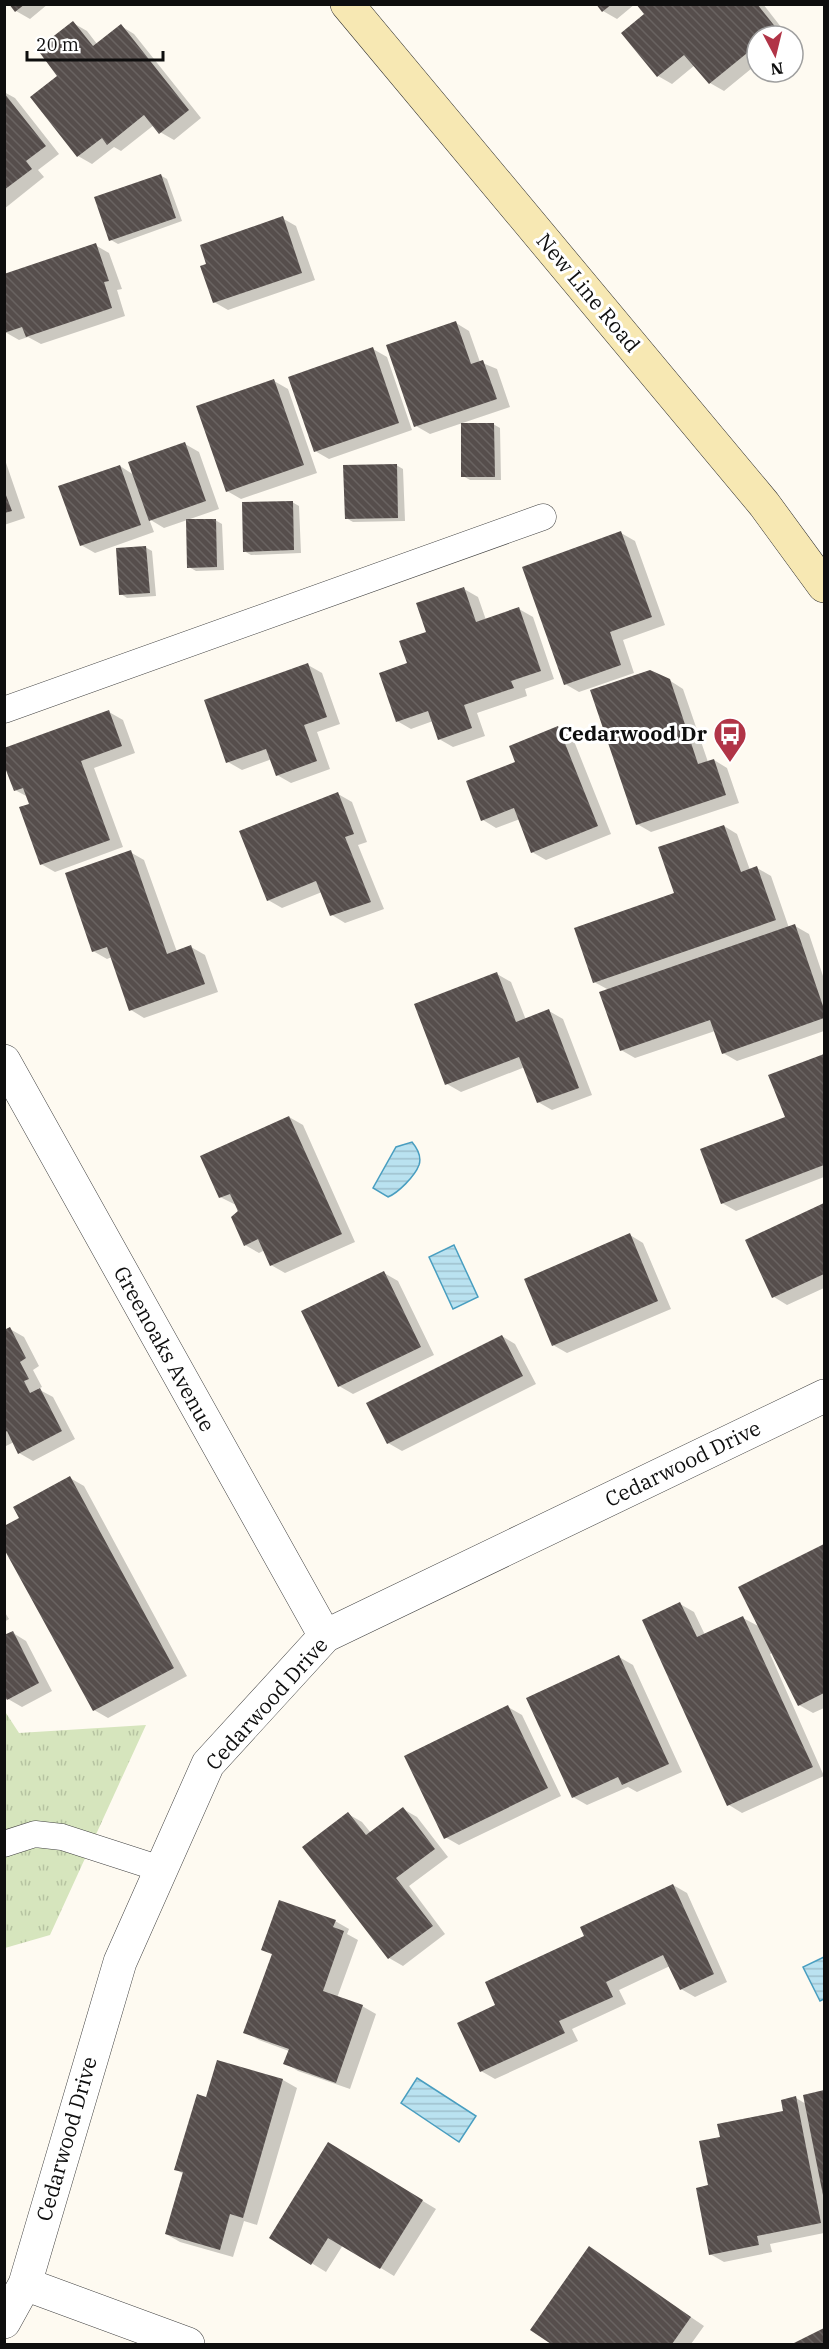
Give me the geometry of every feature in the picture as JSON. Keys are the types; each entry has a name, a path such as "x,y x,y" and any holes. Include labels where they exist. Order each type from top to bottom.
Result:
{"main road":[{"name":"New Line Road","path":"347,4 764,504 825,586"}],"street":[{"name":"Greenoaks Avenue","path":"4,1060 325,1636"},
{"name":"Cedarwood Drive","path":"4,2322 25,2283 120,1962 208,1764 325,1636 825,1395"},
{"path":"25,2283 188,2344"}],"lane":[{"path":"4,710 543,517"},
{"path":"4,1844 35,1834 62,1837 161,1869"}],"green space":[{"path":"4,1710 19,1733 146,1725 50,1935 5,1948"}],"water":[{"path":"412,1142 418,1152 420,1162 410,1179 388,1197 373,1188 396,1147"},
{"path":"454,1245 478,1297 453,1309 429,1257"},
{"path":"824,1957 824,1999 820,2001 803,1967"},
{"path":"417,2078 476,2116 459,2142 401,2103"}],"building":[{"path":"9,4 25,4 15,12"},
{"path":"596,4 612,4 602,12"},
{"path":"636,4 757,4 773,24 745,24 745,55 709,84 684,55 657,77 621,33 644,14"},
{"path":"73,21 93,46 121,24 189,110 159,134 144,115 107,145 102,138 77,157 30,97 57,76 37,49"},
{"path":"4,93 46,146 26,161 32,169 4,190"},
{"path":"161,174 176,218 109,241 94,197"},
{"path":"283,216 302,273 213,303 200,266 206,264 200,245"},
{"path":"96,243 109,281 104,282 112,308 26,337 22,327 4,333 4,274"},
{"path":"456,321 471,364 483,360 497,399 414,427 386,345"},
{"path":"373,347 399,423 314,452 288,377"},
{"path":"274,379 304,465 226,492 196,406"},
{"path":"461,423 494,423 495,477 461,477"},
{"path":"185,442 206,501 149,521 128,462"},
{"path":"397,464 398,518 345,519 343,465"},
{"path":"120,465 141,525 80,546 58,486"},
{"path":"4,490 12,511 4,513"},
{"path":"293,501 294,550 243,552 242,502"},
{"path":"186,519 216,519 217,567 187,568"},
{"path":"621,531 652,617 610,632 621,665 564,685 522,567"},
{"path":"146,546 150,593 119,595 116,548"},
{"path":"464,587 476,622 519,607 541,671 511,681 514,688 464,705 472,728 438,740 428,711 396,722 379,673 407,663 399,641 426,632 416,603"},
{"path":"308,663 327,717 304,725 317,761 276,776 266,749 226,763 204,700"},
{"path":"650,670 670,679 698,764 714,759 726,795 636,825 590,690"},
{"path":"109,710 122,746 81,761 110,840 40,865 19,807 29,804 23,788 14,791 4,765 4,748"},
{"path":"558,726 598,826 531,853 514,808 481,821 466,781 515,762 509,746"},
{"path":"338,792 354,834 345,837 371,902 330,916 316,881 267,901 239,831"},
{"path":"724,825 741,872 757,866 776,920 593,983 574,928 674,893 658,847"},
{"path":"131,850 167,954 191,945 205,984 129,1011 107,947 92,952 65,873"},
{"path":"795,924 824,1009 824,1018 722,1054 710,1020 620,1051 599,992"},
{"path":"497,972 516,1022 549,1009 579,1088 537,1103 519,1057 445,1085 414,1004"},
{"path":"824,1054 824,1165 721,1204 700,1149 785,1117 768,1075"},
{"path":"289,1116 342,1234 270,1266 258,1239 244,1246 231,1217 238,1211 230,1194 219,1198 200,1156"},
{"path":"824,1203 824,1274 772,1298 745,1240"},
{"path":"630,1233 658,1301 552,1346 524,1279"},
{"path":"384,1271 421,1347 338,1387 301,1311"},
{"path":"10,1327 26,1358 20,1362 29,1379 24,1381 30,1393 40,1388 62,1431 18,1454 7,1431 4,1433 4,1330"},
{"path":"502,1335 523,1376 387,1444 366,1403"},
{"path":"70,1476 174,1668 93,1711 4,1549 4,1526 19,1518 13,1507"},
{"path":"824,1544 824,1693 798,1706 738,1587"},
{"path":"680,1602 697,1637 743,1616 813,1767 727,1806 642,1620"},
{"path":"13,1631 39,1683 7,1700 4,1695 4,1635"},
{"path":"619,1655 669,1764 622,1785 618,1777 572,1798 526,1698"},
{"path":"508,1705 548,1788 444,1839 404,1756"},
{"path":"403,1807 435,1849 396,1878 433,1926 388,1959 302,1847 348,1812 366,1835"},
{"path":"673,1884 714,1974 680,1990 663,1955 606,1982 613,1997 559,2021 565,2033 480,2072 457,2023 495,2005 485,1982 584,1936 580,1927"},
{"path":"279,1900 336,1920 333,1927 344,1931 323,1991 363,2005 336,2083 283,2064 289,2049 243,2033 272,1954 261,1950"},
{"path":"217,2060 283,2079 243,2218 230,2214 220,2250 165,2234 183,2172 174,2170 197,2094 206,2097"},
{"path":"824,2090 824,2195 823,2195 803,2095"},
{"path":"796,2096 821,2223 757,2236 759,2245 709,2255 696,2188 708,2185 699,2141 720,2137 717,2124 783,2111 781,2100"},
{"path":"328,2142 423,2200 380,2269 328,2238 311,2265 269,2238"},
{"path":"589,2246 691,2317 672,2344 551,2344 530,2330"},
{"path":"824,2328 824,2344 792,2344"}],"place":[{"name":"Cedarwood Dr","path":"730,763"}]}
